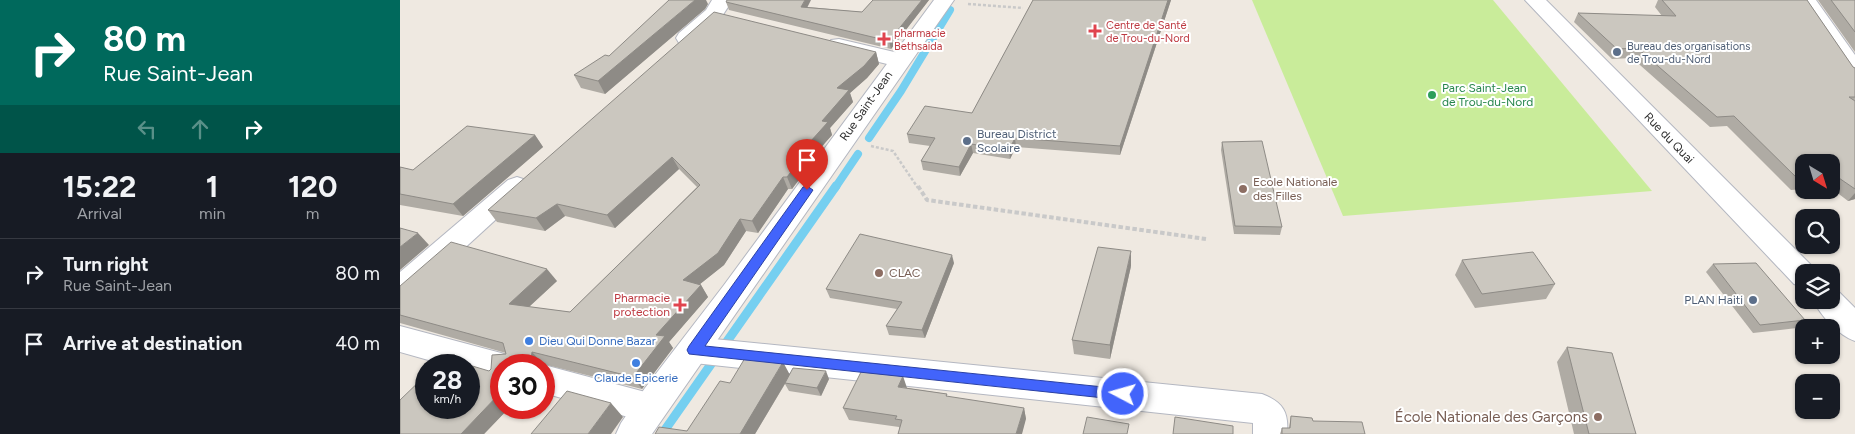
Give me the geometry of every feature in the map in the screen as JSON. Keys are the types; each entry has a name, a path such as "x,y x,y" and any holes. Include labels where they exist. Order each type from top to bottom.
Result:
{"street":[{"name":"Rue du Quai","path":"1535,0 1795,267"},
{"path":"1806,0 1855,71"},
{"name":"Rue Saint-Jean","path":"641,421 711,352 841,142 943,1"},
{"path":"669,53 723,11"},
{"path":"816,39 899,60"},
{"path":"400,289 534,171"},
{"path":"1837,309 1855,328"},
{"path":"400,339 490,364"},
{"path":"711,352 1262,409 1271,419 1270,434"},
{"path":"555,384 641,421"}],"path":[{"path":"943,1 1023,8"},
{"path":"841,142 893,151 927,200 1206,239"}],"green space":[{"name":"Parc Saint-Jean de Trou-du-Nord","path":"1252,0 1493,0 1652,191 1343,216"}],"building":[{"path":"669,0 695,0 598,81 574,75 605,55 609,56"},
{"path":"727,0 805,0 801,7 862,12 873,0 922,0 889,41 726,2"},
{"path":"1033,0 1168,0 1120,146 1015,138 1009,150 971,144 959,167 921,161 935,138 907,134 925,106 972,113"},
{"path":"1662,0 1807,0 1855,68 1855,97 1849,97 1855,101 1855,189 1840,179 1840,154 1795,154 1795,176 1734,116 1717,117 1637,48 1617,49 1578,13 1676,16"},
{"path":"1831,0 1855,0 1855,32"},
{"path":"714,12 876,52 864,66 837,88 849,90 822,121 828,122 801,152 806,153 787,177 783,177 752,221 740,219 718,253 683,280 701,285 656,335 665,336 633,377 555,358 555,354 532,352 532,354 506,354 503,343 400,315 400,286 451,242 547,269 509,304 570,312 700,185 672,157 607,215 557,204 536,218 488,210"},
{"path":"467,126 535,135 453,204 400,194 400,167 413,170"},
{"path":"1262,141 1282,227 1235,226 1222,142"},
{"path":"400,228 418,233 400,247"},
{"path":"860,234 952,255 922,330 886,326 902,302 826,289"},
{"path":"1098,247 1131,251 1110,345 1072,340"},
{"path":"1533,252 1555,284 1482,294 1462,260"},
{"path":"1756,263 1804,319 1760,325 1713,264"},
{"path":"1567,347 1612,353 1636,434 1589,434"},
{"path":"745,358 783,362 740,434 655,434 659,427 687,431 720,381 730,383"},
{"path":"480,368 489,371 490,404 480,414"},
{"path":"793,368 826,371 817,388 785,383"},
{"path":"861,372 903,376 898,387 1024,408 1016,434 898,434 902,420 895,419 897,416 843,408"},
{"path":"415,386 415,419 475,419 461,434 400,434 400,400"},
{"path":"567,391 611,403 588,434 531,434 544,419 555,419 555,405"},
{"path":"1291,416 1312,418 1313,421 1362,422 1365,434 1282,434 1282,428 1290,428"},
{"path":"1087,417 1129,424 1127,434 1083,434"},
{"path":"1175,417 1233,426 1233,434 1173,434"}],"waterway":[{"path":"869,138 901,91 950,10"},
{"path":"835,188 858,154"},
{"path":"662,434 836,186"}],"place":[{"name":"Centre de Santé de Trou-du-Nord","path":"1095,31"},
{"name":"pharmacie Bethsaida","path":"884,39"},
{"name":"Bureau des organisations de Trou-du-Nord","path":"1617,52"},
{"name":"Parc Saint-Jean de Trou-du-Nord","path":"1432,95"},
{"name":"Bureau District Scolaire","path":"967,141"},
{"name":"Ecole Nationale des Filles","path":"1243,189"},
{"name":"CLAC","path":"879,273"},
{"name":"PLAN Haiti","path":"1753,300"},
{"name":"Pharmacie protection","path":"680,305"},
{"name":"Dieu Qui Donne Bazar","path":"529,341"},
{"name":"Claude Epicerie","path":"636,363"},
{"name":"École Nationale des Garçons","path":"1598,417"}],"route":[{"path":"807,190 694,350 1123,394"}]}
